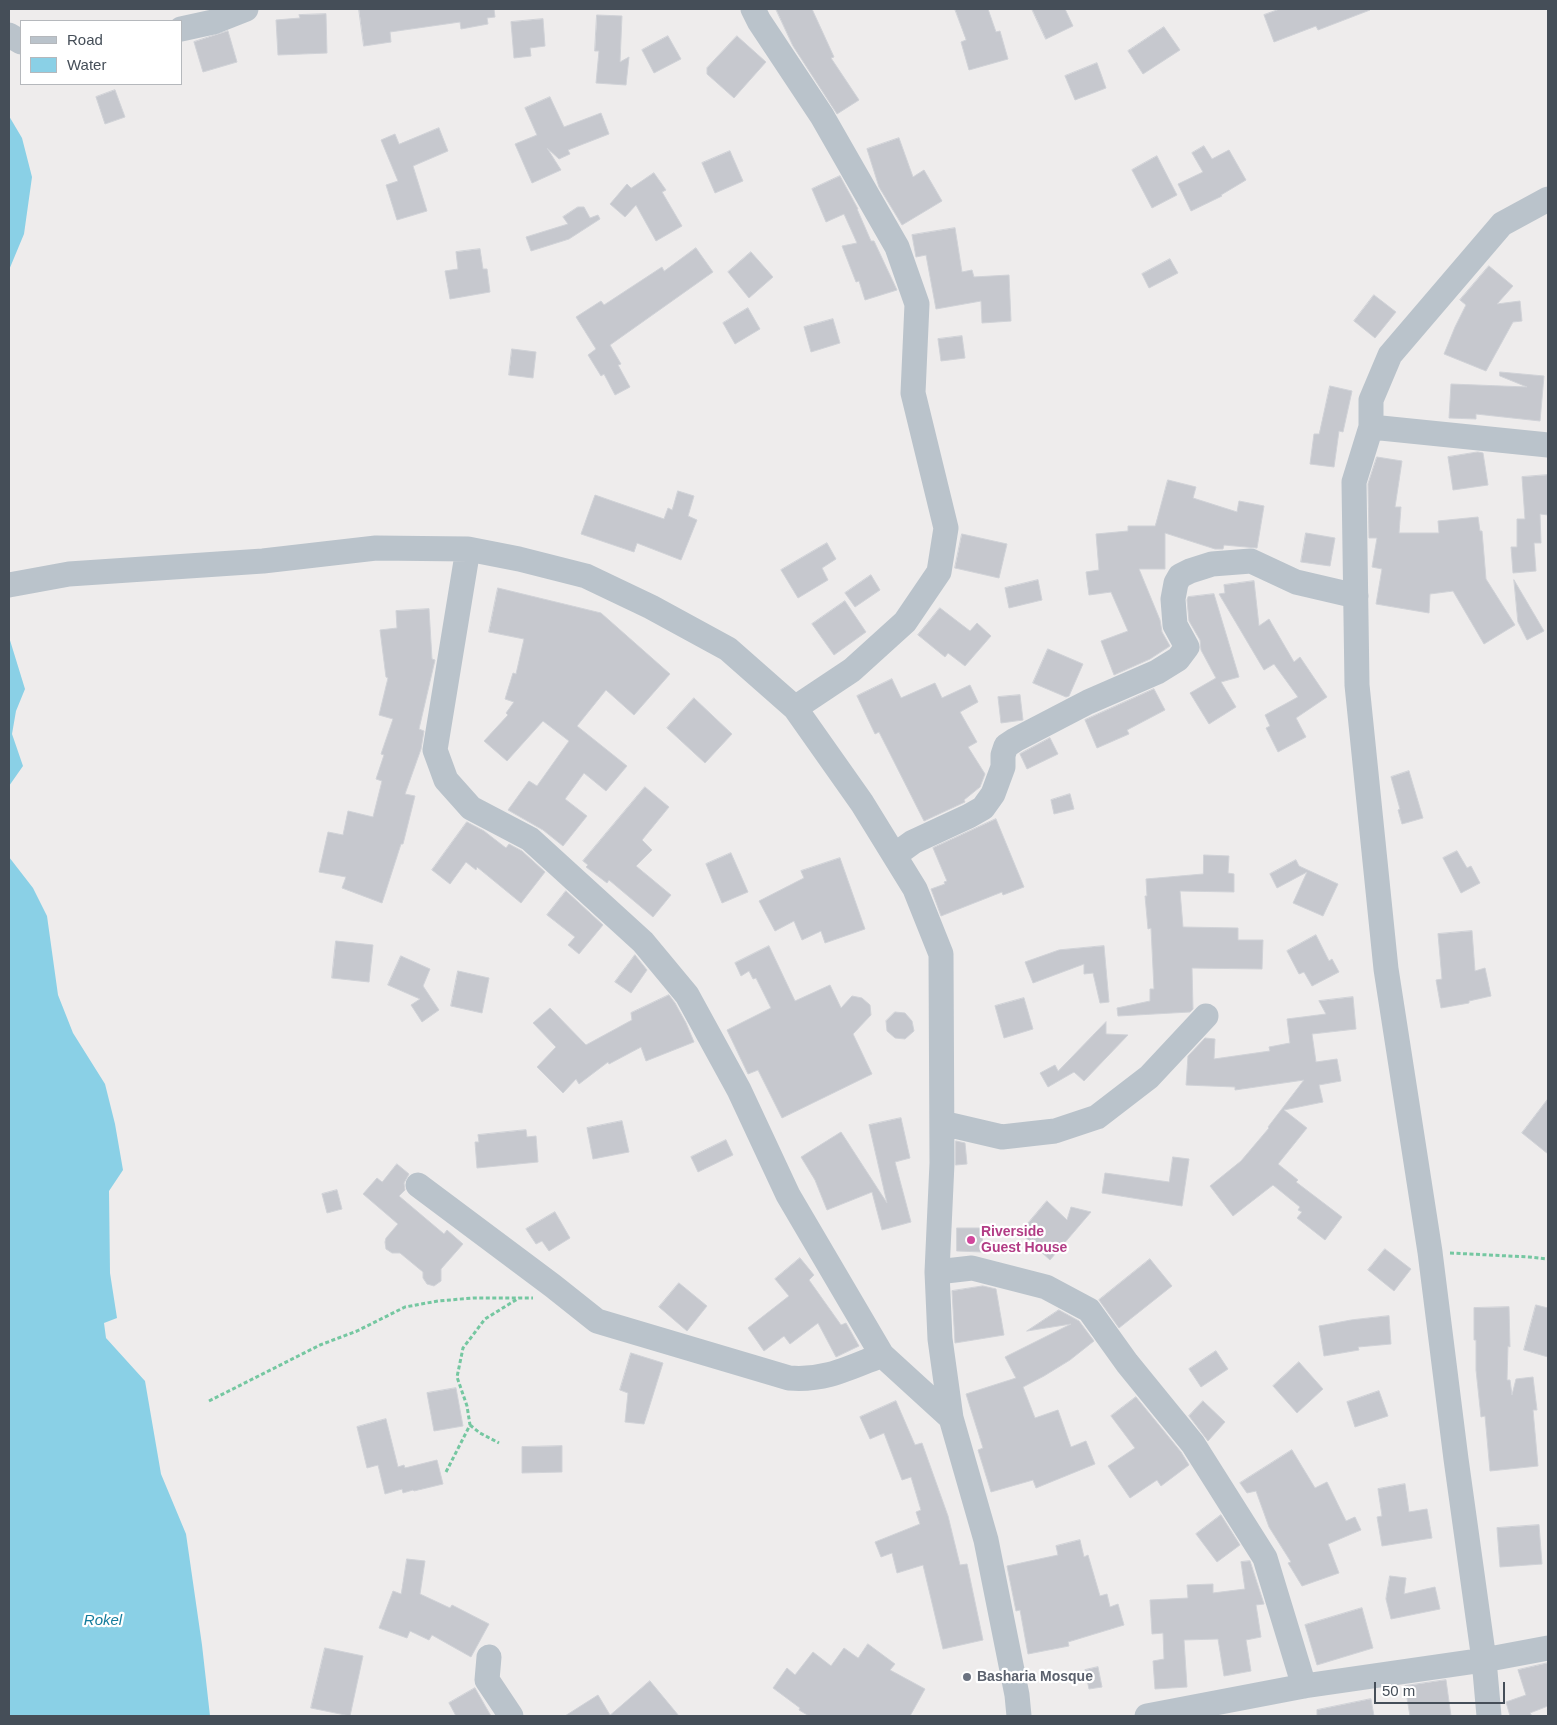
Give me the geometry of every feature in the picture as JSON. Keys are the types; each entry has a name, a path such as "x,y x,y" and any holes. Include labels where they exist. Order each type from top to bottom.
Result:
{"street":[{"path":"182,29 213,22 246,9"},
{"path":"753,9 822,116 897,247 918,304 913,393 946,528 939,572 905,622 852,670 795,708"},
{"path":"9,35 20,41"},
{"path":"1489,1716 1484,1660 1430,1252 1386,969 1357,685 1354,482 1371,428 1371,400 1390,355 1502,224 1548,199"},
{"path":"1371,428 1548,445"},
{"path":"9,585 70,574 263,561 376,548 468,549 519,559 586,576 642,603 728,648 795,708 862,803 916,890 941,954 942,1163 937,1272 940,1339 952,1418 986,1540 1017,1695 1019,1716"},
{"path":"468,549 435,750 446,780 471,808 530,839 643,942 687,995 739,1090 788,1195 882,1355 952,1418"},
{"path":"895,855 913,842 983,808 993,794 1003,768 1003,755 1006,746 1088,702 1157,672 1178,659 1187,646 1175,625 1172,599 1180,576 1212,564 1252,561 1296,582 1356,596"},
{"path":"942,1123 1002,1137 1054,1131 1097,1117 1149,1077 1206,1016"},
{"path":"418,1185 553,1286 596,1321"},
{"path":"937,1272 972,1268 1046,1287 1089,1310 1128,1363 1193,1444 1265,1558 1304,1686"},
{"path":"551,1299 596,1321 789,1378 824,1377 882,1355"},
{"path":"1147,1716 1304,1686 1484,1660 1548,1648"},
{"path":"489,1657 487,1680 511,1716"}],"path":[{"path":"1430,1252 1528,1256 1548,1260"},
{"path":"209,1401 320,1345 357,1331 406,1307 438,1301 519,1297 551,1299"},
{"path":"446,1472 470,1425 467,1406 457,1377 464,1348 485,1319 519,1297"},
{"path":"470,1425 480,1433 499,1443"}],"water":[{"path":"9,116 22,138 32,177 24,234 9,270"},
{"path":"9,637 25,689 16,711 12,734 23,766 9,786"},
{"name":"Rokel","path":"9,857 33,888 47,916 58,995 73,1033 105,1084 115,1124 123,1170 109,1191 110,1273 117,1318 104,1323 106,1338 145,1381 161,1474 186,1534 210,1716 9,1716"}],"building":[{"path":"359,9 494,9 495,17 487,18 488,24 461,29 460,22 390,32 391,42 364,46"},
{"path":"776,9 812,9 834,57 831,58 859,100 837,114 793,46"},
{"path":"955,9 988,9 996,32 1000,31 1008,59 969,70 961,42 966,40"},
{"path":"1032,9 1065,9 1073,26 1046,39"},
{"path":"1280,9 1370,10 1318,30 1316,26 1274,42 1264,15"},
{"path":"326,14 327,53 278,55 276,20 300,18 299,15"},
{"path":"597,15 622,16 620,62 629,57 626,85 596,83 599,51 595,51"},
{"path":"543,19 545,46 530,48 531,56 514,58 511,22"},
{"path":"1164,27 1180,50 1143,74 1128,51"},
{"path":"228,31 237,62 203,72 194,42"},
{"path":"668,36 681,59 654,73 642,50"},
{"path":"737,36 766,62 734,98 707,74 707,68"},
{"path":"1097,63 1106,88 1075,100 1065,76"},
{"path":"115,90 125,117 105,124 96,97"},
{"path":"550,97 564,127 601,113 609,134 568,150 570,154 559,159 547,148 561,170 532,183 515,144 537,135 525,108"},
{"path":"439,128 448,151 413,166 427,211 397,220 386,185 398,181 381,140 395,134 399,144"},
{"path":"899,138 913,177 924,170 942,201 902,225 879,187 867,149"},
{"path":"1204,146 1212,159 1229,150 1246,180 1222,196 1191,211 1178,184 1203,172 1192,153"},
{"path":"730,151 743,181 715,193 702,163"},
{"path":"1157,156 1177,195 1152,208 1132,170"},
{"path":"654,173 666,190 662,192 682,226 656,241 636,205 625,217 610,204 627,184 631,188"},
{"path":"840,176 897,290 865,300 859,281 856,282 842,246 857,243 844,214 826,222 812,189"},
{"path":"578,207 584,207 590,218 598,215 600,219 569,239 531,251 526,237 568,224 563,217"},
{"path":"955,228 962,272 972,270 974,277 1009,275 1011,321 982,323 981,301 936,309 926,255 916,257 912,235"},
{"path":"696,248 713,272 610,345 621,364 618,365 630,387 615,395 604,374 601,376 588,355 596,349 576,317 601,301 604,305 662,267 664,271"},
{"path":"480,249 483,269 487,269 490,292 450,299 445,271 458,269 456,252"},
{"path":"751,252 773,277 749,298 728,272"},
{"path":"1170,259 1178,273 1149,288 1142,274"},
{"path":"1489,266 1513,286 1497,304 1520,301 1522,321 1513,322 1486,371 1444,354 1466,305 1460,300"},
{"path":"1374,295 1396,312 1375,338 1354,321"},
{"path":"748,308 760,329 735,344 723,323"},
{"path":"833,319 840,343 811,352 804,327"},
{"path":"962,336 965,358 941,361 938,339"},
{"path":"512,349 536,352 533,378 509,375"},
{"path":"1500,372 1544,376 1540,421 1476,414 1476,419 1449,418 1451,384 1527,387 1500,376"},
{"path":"1330,386 1352,391 1343,432 1339,431 1334,467 1310,464 1314,434 1319,434"},
{"path":"1478,452 1483,453 1488,485 1453,490 1448,457"},
{"path":"1377,457 1402,461 1395,507 1401,507 1399,533 1439,533 1438,521 1478,517 1480,531 1482,531 1486,579 1515,625 1484,644 1453,591 1430,594 1429,613 1376,604 1382,569 1372,567 1377,538 1369,538 1368,484"},
{"path":"1548,475 1548,515 1540,514 1541,543 1534,543 1536,571 1513,573 1511,547 1517,547 1517,519 1525,519 1522,477"},
{"path":"1168,480 1196,487 1193,498 1237,512 1239,501 1264,506 1257,548 1224,545 1223,549 1215,549 1165,533 1165,569 1139,569 1160,620 1162,632 1170,646 1150,659 1114,675 1101,641 1128,631 1111,592 1089,595 1086,572 1099,570 1096,534 1128,531 1128,526 1155,526"},
{"path":"678,491 694,496 688,516 697,520 681,560 637,543 634,552 581,534 595,495 664,519 668,508 672,510"},
{"path":"1306,533 1335,538 1330,566 1301,562"},
{"path":"962,534 1007,544 999,578 955,568"},
{"path":"827,543 836,559 822,568 828,580 798,598 781,570"},
{"path":"871,575 880,590 855,607 845,593"},
{"path":"1038,580 1042,600 1009,608 1005,588"},
{"path":"1514,580 1544,631 1527,640 1518,622"},
{"path":"1254,581 1259,626 1269,619 1294,662 1300,657 1327,697 1296,718 1306,737 1278,752 1266,728 1270,726 1265,715 1298,697 1274,664 1264,670 1219,594 1225,593 1224,585"},
{"path":"498,588 601,613 670,674 634,715 606,690 577,726 627,766 606,791 584,773 565,799 587,816 563,846 543,830 508,810 529,781 537,786 569,741 543,721 507,761 484,741 508,715 506,713 514,702 505,699 513,673 516,674 524,639 489,632"},
{"path":"1214,594 1239,677 1221,682 1236,707 1209,724 1190,693 1216,678 1201,650 1200,640 1189,621 1187,600 1188,597"},
{"path":"845,601 866,632 834,655 812,624"},
{"path":"940,608 970,631 977,623 991,636 965,666 948,653 945,657 918,635"},
{"path":"429,609 432,659 435,660 419,729 424,731 421,749 405,794 415,796 403,844 401,844 382,903 342,888 346,877 319,872 328,832 343,835 348,811 373,817 382,781 376,779 384,755 381,754 393,719 379,715 388,678 386,677 380,630 397,628 396,611"},
{"path":"1048,649 1083,664 1069,696 1066,697 1033,683"},
{"path":"892,679 901,698 935,683 942,698 970,685 978,702 960,712 977,742 968,747 985,774 980,787 964,800 965,802 924,821 879,732 875,734 857,696"},
{"path":"1154,689 1165,710 1127,730 1129,734 1097,748 1085,720"},
{"path":"1020,695 1023,720 1001,723 998,697"},
{"path":"694,698 732,734 705,763 667,728"},
{"path":"1050,738 1058,754 1027,769 1020,754"},
{"path":"1409,771 1423,818 1402,824 1391,777"},
{"path":"645,787 669,807 642,840 652,850 636,866 671,895 653,917 609,880 607,883 586,867 588,865 583,861"},
{"path":"1070,794 1074,809 1054,814 1051,800"},
{"path":"996,819 1024,887 1003,895 1002,892 941,916 931,889 945,884 944,882 947,881 933,848"},
{"path":"467,822 484,831 506,848 509,844 522,851 545,872 521,903 477,867 476,870 466,862 450,884 432,870"},
{"path":"1457,851 1467,868 1471,866 1480,883 1461,893 1443,858"},
{"path":"731,853 748,892 722,903 706,864"},
{"path":"1204,855 1229,856 1228,873 1234,874 1234,892 1180,891 1183,927 1238,928 1238,940 1263,940 1262,969 1192,968 1193,1009 1190,1012 1118,1016 1117,1008 1150,1001 1150,989 1154,989 1151,928 1148,929 1145,896 1147,896 1146,879 1203,874"},
{"path":"840,858 865,929 825,943 821,931 802,940 794,921 775,931 759,901 804,878 801,871"},
{"path":"1296,860 1299,866 1338,884 1323,916 1293,903 1307,872 1277,888 1270,874"},
{"path":"566,891 603,925 579,954 568,945 575,937 547,915"},
{"path":"1472,931 1475,971 1485,968 1491,996 1469,1001 1469,1003 1441,1008 1436,980 1442,979 1438,934"},
{"path":"1316,935 1329,961 1332,959 1339,972 1312,986 1304,972 1299,974 1287,951"},
{"path":"336,941 373,945 369,982 332,978"},
{"path":"769,946 795,1001 830,985 841,1008 852,996 862,998 870,1005 871,1015 853,1034 872,1074 782,1118 758,1070 748,1074 727,1030 771,1008 756,978 753,979 749,971 741,976 735,963"},
{"path":"1104,946 1109,1002 1100,1003 1093,973 1084,974 1084,964 1033,983 1025,962 1059,950"},
{"path":"635,955 647,970 631,993 615,982"},
{"path":"401,956 430,969 423,986 439,1010 422,1022 411,1005 420,999 388,985"},
{"path":"458,971 489,978 482,1013 451,1006"},
{"path":"669,995 686,1023 694,1042 646,1061 641,1047 609,1064 608,1062 579,1084 576,1079 563,1093 537,1067 556,1047 533,1023 550,1008 586,1045 632,1020 631,1013"},
{"path":"1353,997 1356,1029 1312,1034 1316,1062 1337,1059 1341,1081 1319,1085 1323,1102 1284,1110 1307,1128 1278,1164 1298,1180 1296,1182 1342,1217 1325,1240 1297,1218 1302,1212 1298,1210 1300,1207 1273,1185 1233,1216 1210,1186 1241,1161 1269,1128 1304,1080 1235,1090 1235,1087 1186,1085 1188,1056 1205,1038 1215,1039 1214,1059 1270,1051 1269,1047 1290,1043 1287,1019 1326,1014 1319,1001"},
{"path":"1024,998 1033,1029 1004,1038 995,1006"},
{"path":"895,1012 905,1013 912,1021 914,1031 905,1039 895,1038 887,1031 886,1021"},
{"path":"1106,1022 1106,1034 1128,1035 1084,1081 1074,1072 1048,1087 1040,1073 1055,1065 1058,1071"},
{"path":"1548,1099 1548,1154 1522,1133"},
{"path":"901,1118 910,1158 895,1162 911,1222 882,1230 872,1192 827,1210 815,1180 801,1157 841,1132 887,1203 869,1125"},
{"path":"622,1121 629,1152 593,1159 587,1128"},
{"path":"526,1130 527,1137 536,1136 538,1162 477,1168 475,1142 479,1142 478,1135"},
{"path":"726,1140 733,1155 698,1172 691,1157"},
{"path":"956,1141 965,1143 967,1164 956,1165"},
{"path":"1173,1157 1189,1159 1182,1206 1102,1193 1105,1173 1169,1182"},
{"path":"397,1164 409,1174 404,1183 405,1190 399,1196 444,1234 447,1230 463,1244 441,1269 441,1281 434,1286 427,1284 423,1278 423,1272 400,1253 392,1253 386,1249 386,1238 398,1224 363,1194 377,1178 382,1182"},
{"path":"337,1190 342,1209 327,1213 322,1194"},
{"path":"1047,1201 1067,1220 1071,1207 1091,1212 1050,1260 1020,1233"},
{"path":"555,1212 570,1238 549,1251 542,1241 536,1244 526,1229"},
{"path":"957,1228 983,1228 982,1252 957,1251"},
{"path":"1385,1249 1411,1269 1394,1291 1368,1270"},
{"path":"800,1258 814,1275 809,1280 841,1325 846,1323 859,1346 836,1357 818,1323 790,1344 784,1336 764,1351 748,1328 789,1296 775,1279"},
{"path":"1150,1259 1172,1286 1119,1328 1099,1300"},
{"path":"679,1283 707,1306 687,1331 659,1307"},
{"path":"983,1286 996,1289 1004,1335 955,1343 952,1291"},
{"path":"1536,1305 1548,1308 1548,1357 1524,1350"},
{"path":"1509,1307 1510,1347 1508,1346 1507,1380 1510,1380 1512,1395 1516,1379 1533,1377 1537,1410 1533,1410 1538,1466 1490,1471 1485,1416 1481,1417 1476,1370 1474,1308"},
{"path":"1059,1310 1079,1321 1094,1341 1070,1360 1023,1387 1035,1418 1058,1410 1071,1447 1086,1441 1095,1464 1036,1488 1033,1480 991,1492 978,1450 983,1448 966,1394 1016,1378 1005,1357 1071,1324 1027,1331"},
{"path":"1389,1316 1391,1344 1358,1347 1359,1350 1324,1356 1319,1326"},
{"path":"1216,1351 1228,1369 1201,1387 1189,1369"},
{"path":"631,1353 663,1363 644,1424 625,1422 628,1393 620,1390"},
{"path":"1299,1362 1323,1389 1297,1413 1273,1386"},
{"path":"456,1388 463,1426 434,1431 427,1393"},
{"path":"1379,1391 1388,1416 1355,1427 1347,1402"},
{"path":"1136,1397 1181,1452 1189,1465 1161,1486 1157,1480 1130,1498 1108,1466 1135,1448 1111,1416"},
{"path":"896,1401 915,1445 922,1443 948,1516 960,1565 967,1564 983,1640 943,1649 923,1565 897,1573 892,1553 881,1557 875,1542 920,1524 916,1512 921,1510 911,1477 902,1480 884,1433 870,1439 860,1417"},
{"path":"1203,1401 1225,1422 1208,1441 1189,1416"},
{"path":"386,1419 398,1467 404,1465 405,1468 437,1460 443,1484 403,1493 402,1489 385,1494 378,1465 367,1468 357,1427"},
{"path":"562,1446 562,1472 522,1473 522,1447"},
{"path":"1292,1450 1315,1488 1327,1482 1346,1521 1355,1517 1361,1530 1328,1544 1339,1573 1302,1586 1288,1563 1291,1562 1269,1527 1256,1491 1247,1493 1240,1483"},
{"path":"1405,1484 1409,1512 1427,1509 1432,1538 1382,1546 1377,1517 1382,1516 1378,1489"},
{"path":"1221,1515 1240,1545 1217,1562 1196,1534"},
{"path":"1539,1525 1542,1564 1500,1567 1497,1528"},
{"path":"1080,1540 1084,1557 1088,1555 1100,1596 1107,1594 1110,1607 1118,1604 1124,1625 1068,1642 1069,1646 1028,1654 1020,1610 1016,1611 1007,1566 1058,1555 1056,1546"},
{"path":"407,1559 425,1561 420,1594 450,1608 452,1605 489,1624 471,1657 432,1635 429,1640 410,1631 407,1638 379,1628 393,1591 401,1594"},
{"path":"1250,1561 1264,1604 1256,1605 1261,1637 1246,1640 1251,1671 1224,1676 1218,1639 1184,1640 1187,1687 1155,1689 1153,1661 1164,1659 1163,1633 1152,1634 1150,1600 1188,1598 1187,1585 1213,1584 1213,1593 1245,1589 1241,1562"},
{"path":"1390,1576 1406,1578 1404,1594 1435,1587 1440,1609 1391,1619 1386,1599"},
{"path":"1362,1608 1373,1648 1317,1665 1305,1625"},
{"path":"868,1644 895,1664 890,1670 925,1689 910,1716 809,1716 773,1688 787,1668 795,1675 813,1652 831,1666 844,1648 858,1658"},
{"path":"325,1648 363,1656 350,1716 311,1708"},
{"path":"1548,1663 1548,1706 1530,1713 1532,1716 1510,1716 1506,1702 1526,1695 1518,1670"},
{"path":"1098,1667 1102,1687 1089,1689 1085,1670"},
{"path":"1446,1680 1451,1716 1410,1716 1405,1686"},
{"path":"650,1681 679,1716 565,1716 598,1695 610,1715"},
{"path":"475,1688 491,1716 456,1716 449,1703"},
{"path":"1371,1699 1374,1716 1317,1716 1317,1710"}],"place":[{"name":"Riverside Guest House","path":"971,1240"},
{"name":"Basharia Mosque","path":"967,1677"}]}
